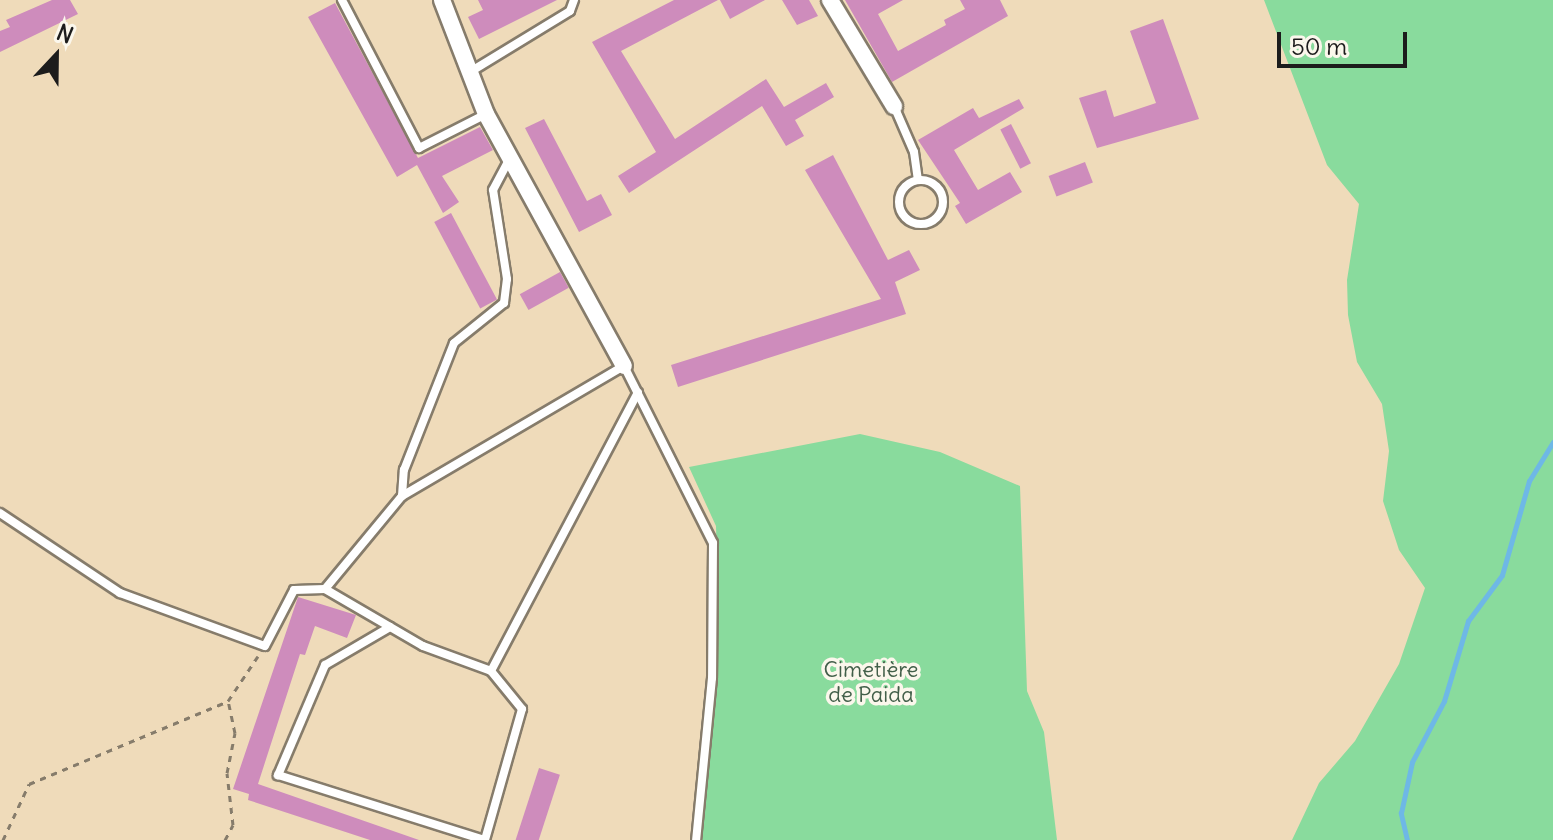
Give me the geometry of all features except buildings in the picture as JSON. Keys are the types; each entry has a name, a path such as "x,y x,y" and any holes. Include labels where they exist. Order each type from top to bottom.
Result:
{"street":[{"path":"442,0 486,114 624,366"},
{"path":"830,0 894,106"}],"lane":[{"path":"342,0 419,148 486,114"},
{"path":"470,73 570,11 574,0"},
{"path":"894,106 914,152 918,179"},
{"path":"402,496 404,470 454,343 504,303 507,279 493,190 509,160"},
{"path":"918,179 932,182 941,192 943,206 936,219 923,224 909,222 900,211 898,197 905,185 918,179"},
{"path":"325,589 402,496 624,366 713,543 712,678 696,840"},
{"path":"491,671 638,392"},
{"path":"0,513 120,593 265,646 294,590 325,589 423,646 491,671 522,709 484,840 278,775 325,665 390,627"}],"path":[{"path":"3,840 7,821 29,784 228,701 265,646"},
{"path":"225,840 233,825 227,773 235,733 228,701"},
{"path":"0,821 7,821"}],"green space":[{"path":"1264,0 1553,0 1553,840 1292,840 1319,783 1355,741 1399,664 1425,588 1399,550 1383,501 1389,451 1382,404 1357,362 1348,315 1347,280 1359,204 1327,165"},
{"name":"Cimetière de Paida","path":"860,434 940,452 1020,486 1027,691 1044,732 1057,840 701,840 718,612 716,526 689,467"}],"waterway":[{"path":"1407,840 1401,813 1412,762 1444,701 1468,621 1502,575 1529,481 1553,442"}]}
